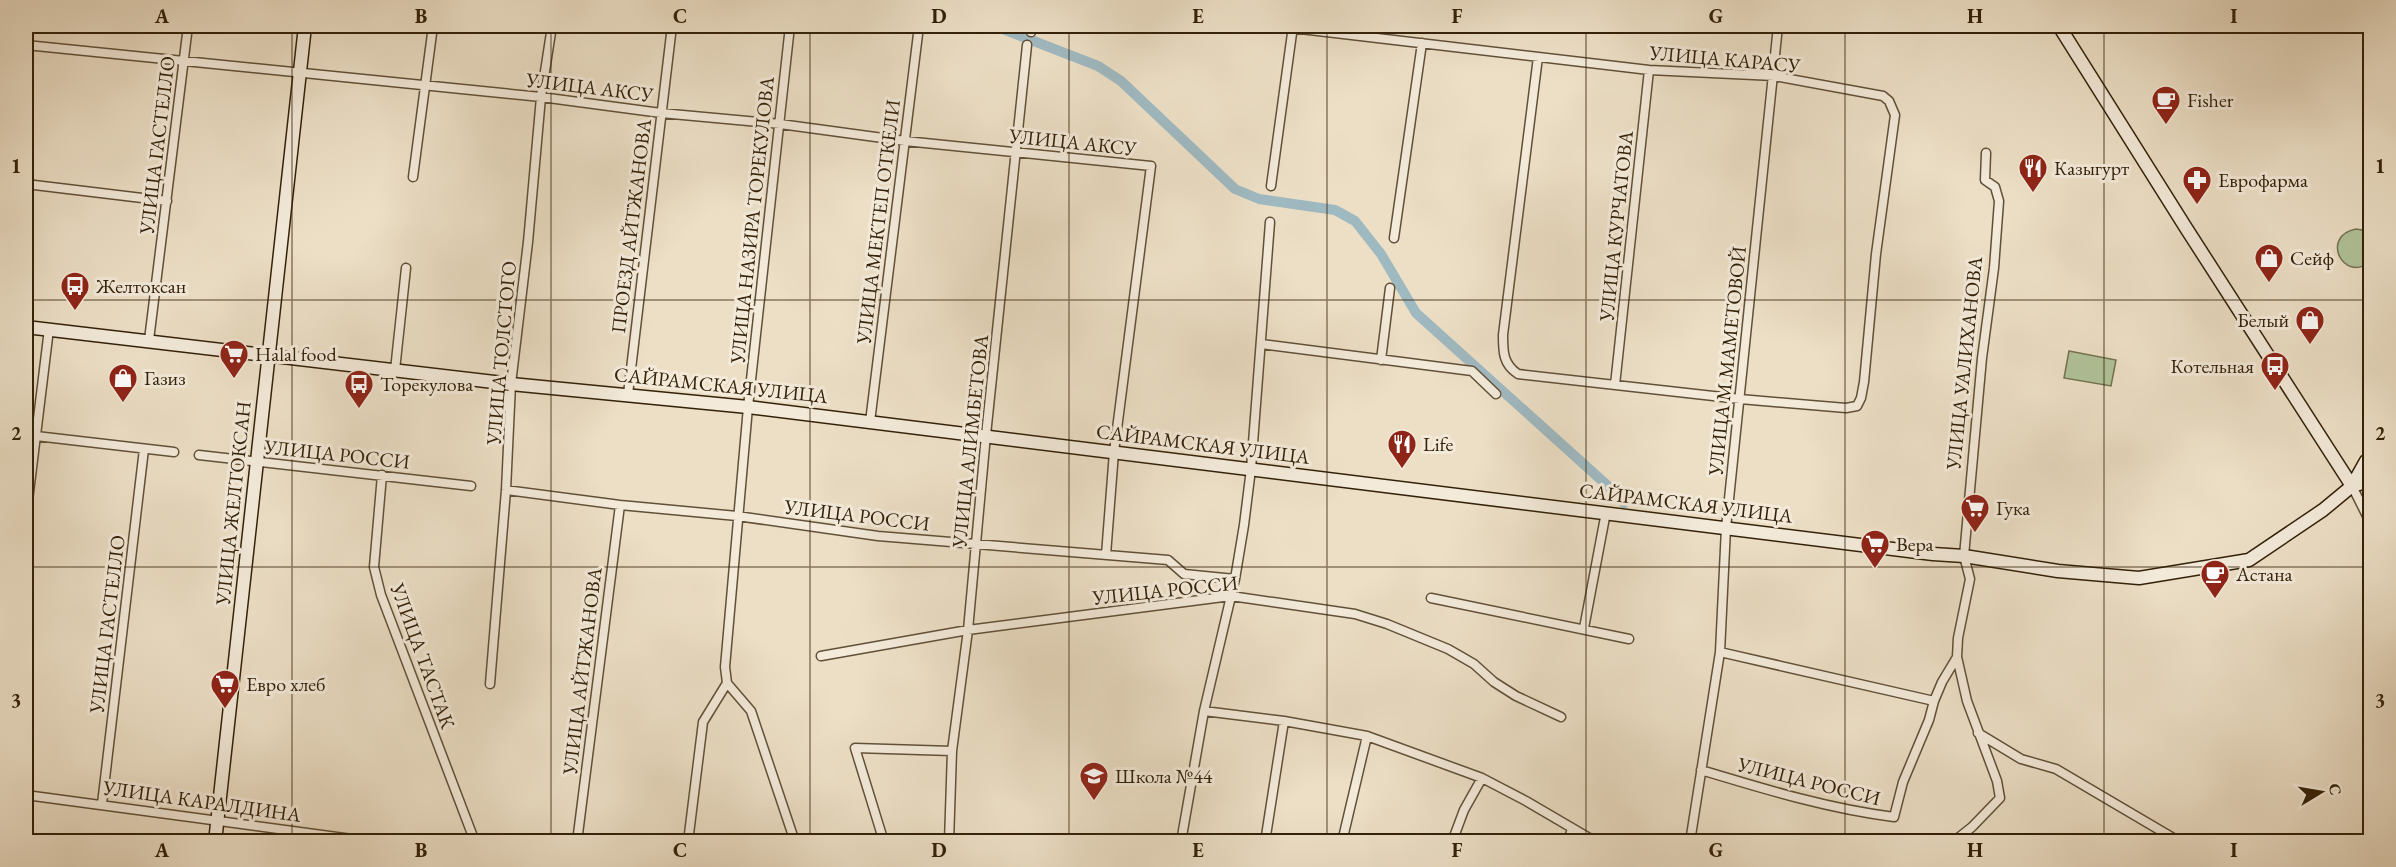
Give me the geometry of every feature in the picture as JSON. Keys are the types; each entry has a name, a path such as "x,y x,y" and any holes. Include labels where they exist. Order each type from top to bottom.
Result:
{"main road":[{"name":"УЛИЦА ЖЕЛТОКСАН","path":"215,842 305,26"},
{"path":"2059,26 2352,486"},
{"name":"САЙРАМСКАЯ УЛИЦА","path":"26,327 511,384 628,394 986,435 1251,470 1964,556 2058,571 2139,578 2248,560 2323,510 2352,486"},
{"path":"2352,486 2370,458"},
{"path":"2352,486 2370,481"}],"street":[{"name":"УЛИЦА ГАСТЕЛЛО","path":"149,340 188,26"},
{"path":"413,177 433,26"},
{"name":"УЛИЦА ТОЛСТОГО","path":"490,684 506,490 511,384 528,242 541,97 552,26"},
{"name":"ПРОЕЗД АЙТЖАНОВА","path":"628,394 672,26"},
{"name":"УЛИЦА НАЗИРА ТОРЕКУЛОВА","path":"688,842 703,722 726,683 737,516 790,26"},
{"name":"УЛИЦА МЕКТЕП ОТКЕЛИ","path":"870,422 919,26"},
{"name":"УЛИЦА КАРАСУ","path":"1275,26 1649,70 1774,76 1883,96 1889,101 1895,115 1876,254 1861,398 1857,406 1852,408 1740,399"},
{"name":"УЛИЦА М.МАМЕТОВОЙ","path":"1690,842 1720,652 1726,528 1778,26"},
{"path":"1271,186 1293,27"},
{"path":"1394,238 1422,43"},
{"name":"УЛИЦА АКСУ","path":"26,45 541,97 661,113 780,124 905,141 1151,166 1114,452"},
{"name":"УЛИЦА АЛИМБЕТОВА","path":"949,842 952,751 968,630 1027,45"},
{"path":"1538,57 1503,335 1503,354 1510,369 1518,374 1740,399"},
{"name":"УЛИЦА КУРЧАТОВА","path":"1615,385 1649,70"},
{"name":"УЛИЦА УАЛИХАНОВА","path":"1953,842 1972,827 2000,798 1997,781 1967,701 1957,657 1958,638 1970,579 1964,556 1982,358 2000,201 1995,187 1984,180 1986,153"},
{"path":"26,184 166,201"},
{"path":"1180,842 1204,711 1235,579 1251,470 1270,222"},
{"path":"395,370 406,268"},
{"path":"1381,360 1390,288"},
{"path":"26,517 28,480 36,436 49,329"},
{"path":"1261,344 1472,371 1496,394"},
{"path":"36,436 174,452"},
{"name":"УЛИЦА ГАСТЕЛЛО","path":"102,804 144,449"},
{"path":"1106,555 1114,452"},
{"name":"УЛИЦА РОССИ","path":"200,455 471,486"},
{"name":"УЛИЦА ТАСТАК","path":"382,475 374,567 381,595 475,842"},
{"path":"2352,486 2370,522"},
{"name":"УЛИЦА РОССИ","path":"506,490 620,505 737,516 878,536 1168,560 1184,574 1235,579"},
{"name":"УЛИЦА АЙТЖАНОВА","path":"577,842 620,505"},
{"path":"1584,628 1606,512"},
{"name":"УЛИЦА РОССИ","path":"821,656 968,630 1231,596 1356,614 1387,624 1448,649 1474,664 1494,682 1516,696 1561,717"},
{"path":"1431,598 1629,639"},
{"path":"1720,652 1934,701"},
{"name":"УЛИЦА РОССИ","path":"1701,770 1780,794 1894,817 1903,782 1929,720 1934,701 1957,657"},
{"path":"726,683 751,711 795,842"},
{"path":"1204,711 1284,721 1367,736 1482,778 1596,842"},
{"path":"1265,842 1284,721"},
{"path":"1978,733 2021,759 2056,769 2180,842"},
{"path":"1342,842 1367,736"},
{"path":"884,842 855,748 952,751"},
{"path":"1452,842 1464,810 1482,778"},
{"name":"УЛИЦА КАРАЛДИНА","path":"26,795 374,842"},
{"path":"1568,842 1572,828"}],"green space":[{"path":"2356,229 2370,235 2370,262 2360,267 2351,267 2344,263 2337,248 2339,240 2345,233"},
{"path":"2069,351 2116,360 2111,386 2064,378"}],"waterway":[{"path":"995,26 1098,66 1121,81 1235,189 1259,199 1335,210 1355,221 1381,254 1416,313 1624,503"}],"place":[{"name":"Fisher","path":"2166,126"},
{"name":"Казыгурт","path":"2033,194"},
{"name":"Еврофарма","path":"2197,206"},
{"name":"Сейф","path":"2269,284"},
{"name":"Желтоксан","path":"75,312"},
{"name":"Белый","path":"2310,346"},
{"name":"Halal food","path":"234,380"},
{"name":"Котельная","path":"2275,392"},
{"name":"Газиз","path":"123,404"},
{"name":"Торекулова","path":"359,410"},
{"name":"Life","path":"1402,470"},
{"name":"Гука","path":"1975,534"},
{"name":"Вера","path":"1875,570"},
{"name":"Астана","path":"2215,600"},
{"name":"Евро хлеб","path":"225,710"},
{"name":"Школа №44","path":"1094,802"}]}
